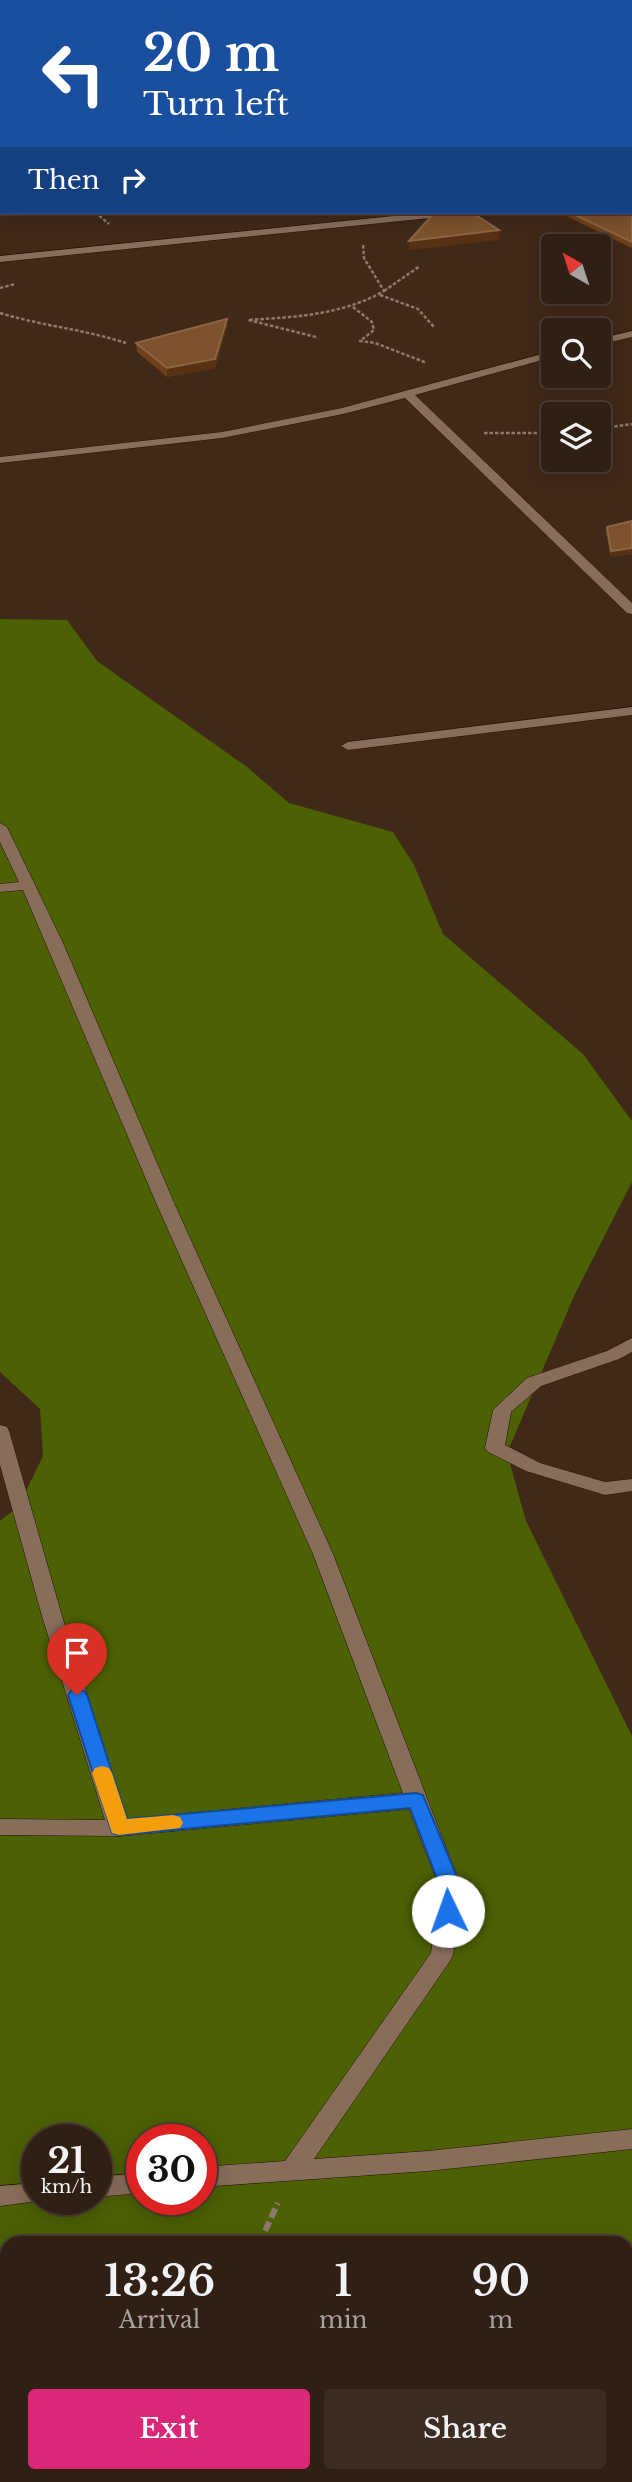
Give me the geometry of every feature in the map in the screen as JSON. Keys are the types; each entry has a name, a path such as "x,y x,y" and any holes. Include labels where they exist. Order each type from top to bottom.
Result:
{"street":[{"path":"0,259 439,214"},
{"path":"611,339 632,334"},
{"path":"0,460 222,435 343,411 541,357"},
{"path":"408,394 632,610"},
{"path":"348,746 632,710"},
{"path":"0,827 29,885 166,1205 323,1554 451,1889 442,1955 293,2169"},
{"path":"0,888 29,885"},
{"path":"632,1344 613,1355 534,1382 502,1410 495,1448 533,1467 605,1489 632,1485"},
{"path":"0,1431 52,1616 119,1828"},
{"path":"0,1827 119,1828 416,1800"},
{"path":"217,2176 428,2161 632,2139"},
{"path":"0,2196 21,2194"}],"path":[{"path":"380,220 362,235 364,258 384,291"},
{"path":"316,337 248,320 283,318 367,303 420,265"},
{"path":"379,295 402,301 418,310 430,319 434,327"},
{"path":"350,306 358,309 372,322 374,330 360,341 375,343 424,361 458,381"},
{"path":"0,313 22,320 90,331 126,343"},
{"path":"436,420 485,433 541,433"},
{"path":"611,427 632,424"},
{"path":"264,2236 293,2169"}],"green space":[{"path":"0,619 67,620 97,661 247,767 289,803 393,832 414,865 443,934 583,1054 632,1121 632,1182 575,1294 507,1453 526,1521 632,1736 632,2236 0,2236 0,1521 18,1507 43,1456 40,1409 0,1372"}],"building":[{"path":"433,214 474,214 499,230 409,241"},
{"path":"573,214 632,214 632,242"},
{"path":"227,319 215,359 167,368 136,343"},
{"path":"632,521 632,548 611,551 607,527"}],"slow traffic":[{"path":"102,1773 119,1828 173,1823"}],"route":[{"path":"77,1695 119,1828 416,1800 451,1889 448,1911"}]}
